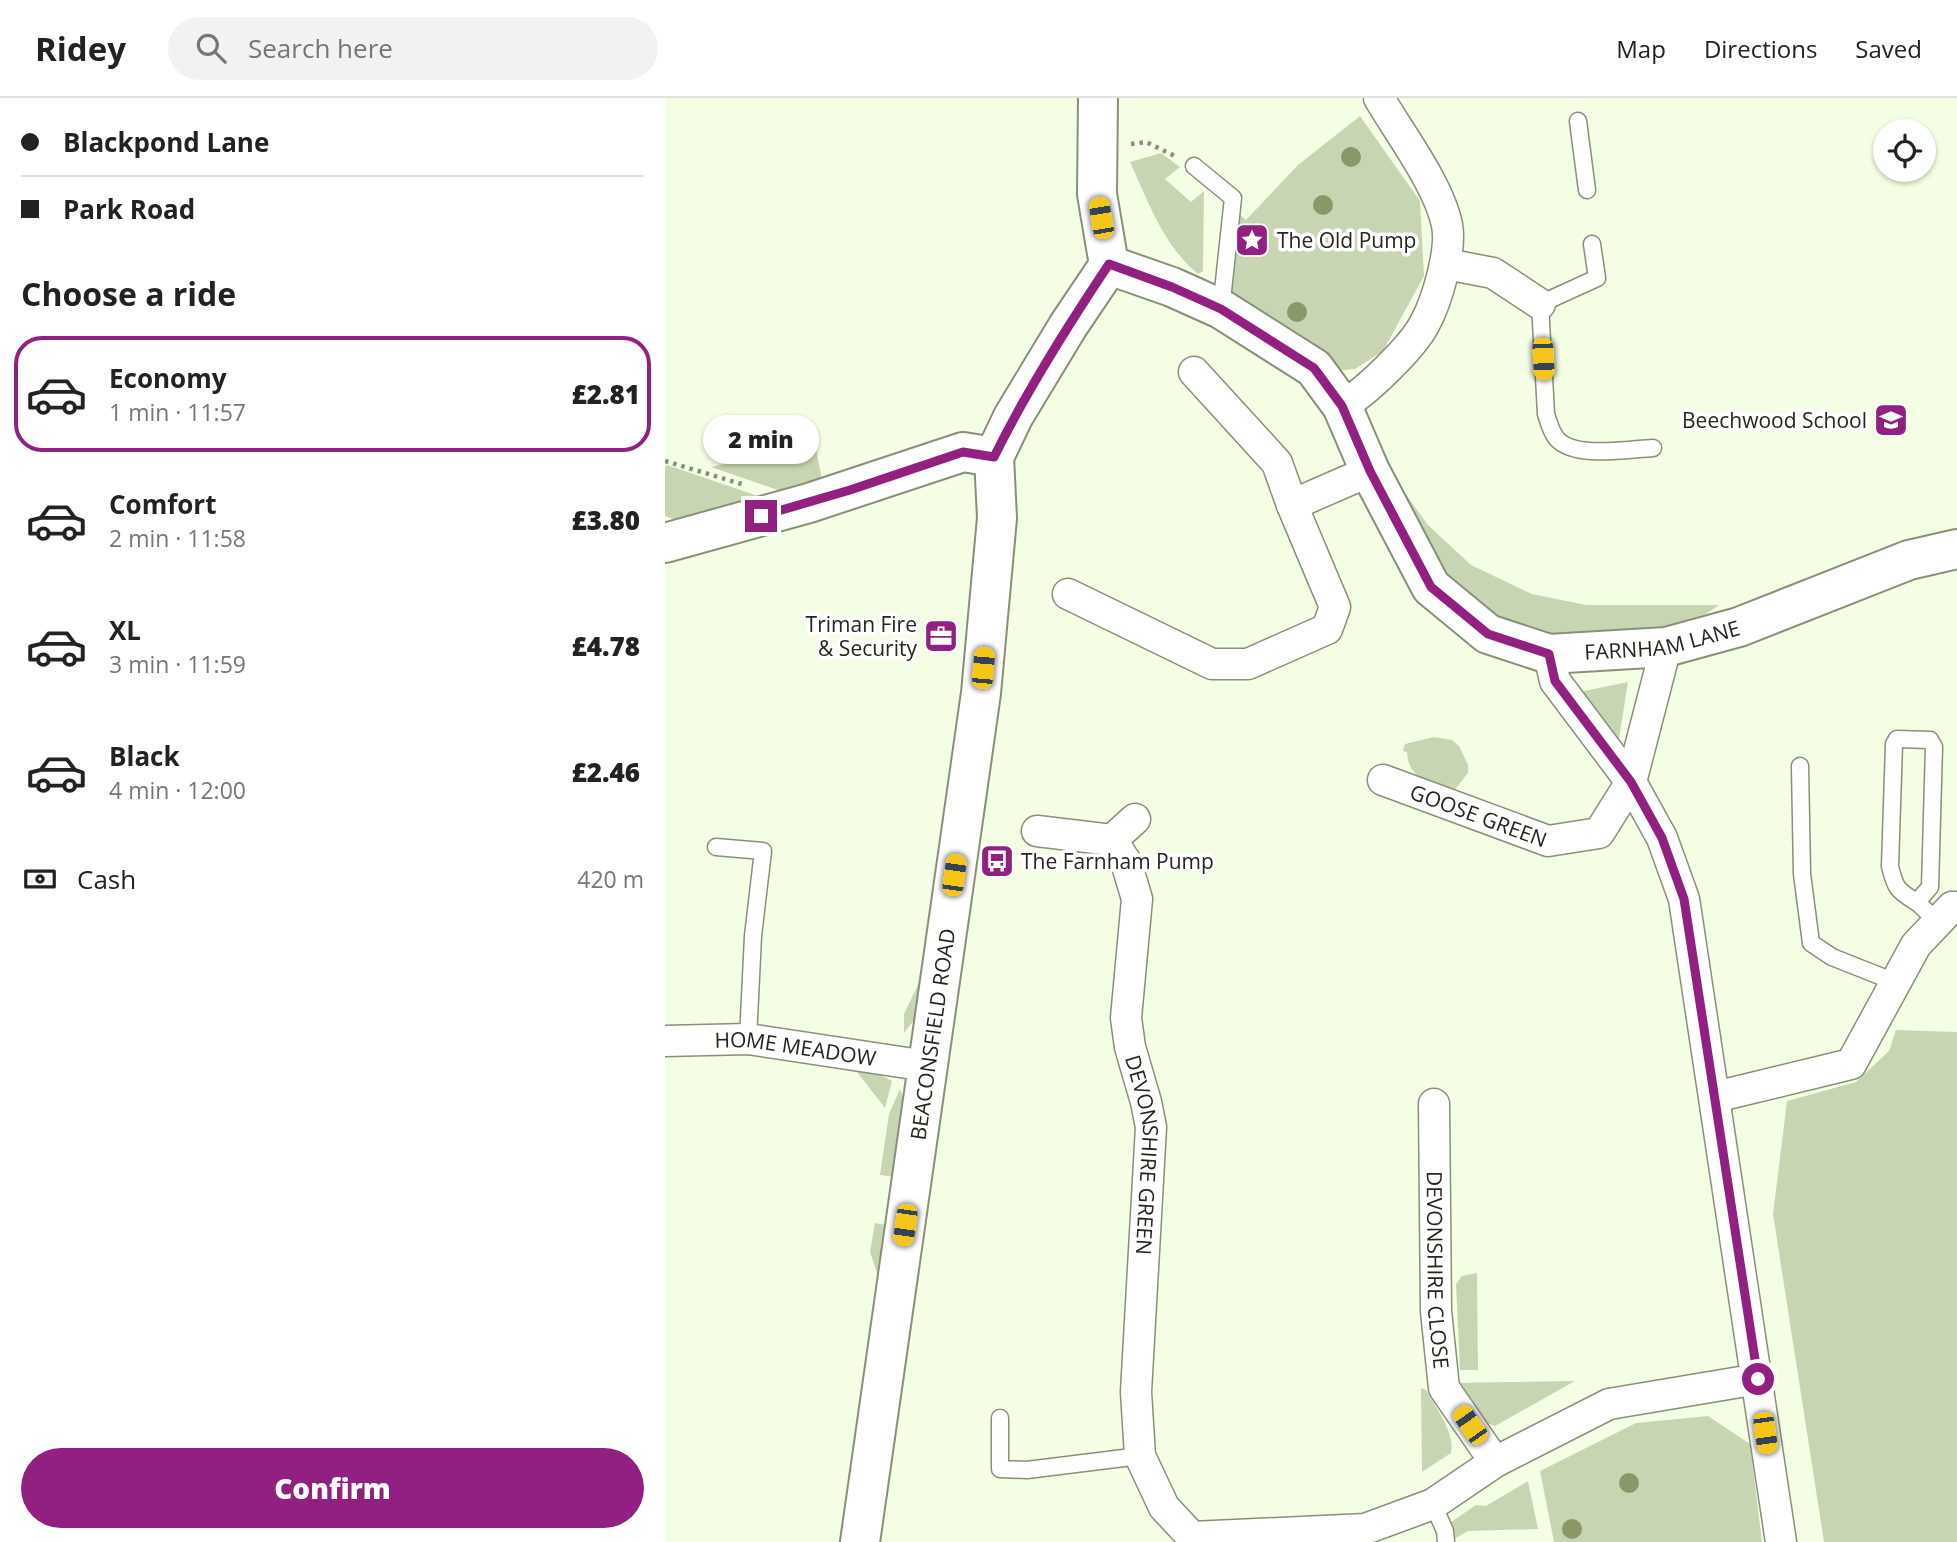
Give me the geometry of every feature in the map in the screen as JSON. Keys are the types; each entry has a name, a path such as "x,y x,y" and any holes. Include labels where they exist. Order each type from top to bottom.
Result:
{"main road":[{"path":"1098,98 1097,194 1109,264"},
{"name":"FARNHAM LANE","path":"1109,264 1172,287 1221,309 1314,368 1342,406 1370,471 1431,587 1488,634 1549,654 1667,647 1739,627 1909,560 1957,549"},
{"name":"BEACONSFIELD ROAD","path":"860,1542 981,693 997,518 994,457 1013,417 1109,264"},
{"path":"665,543 809,503 963,452 994,457"}],"street":[{"path":"1342,406 1389,368 1425,325 1446,264 1448,226 1434,188 1379,98"},
{"path":"1446,264 1493,273 1540,304"},
{"path":"1067,594 1212,664 1248,664 1327,629 1335,607 1277,463 1195,372"},
{"path":"1292,505 1370,471"},
{"name":"GOOSE GREEN","path":"1383,780 1548,841 1599,833 1631,782 1667,647"},
{"path":"1549,654 1555,681 1631,782 1662,838 1684,899 1781,1542"},
{"path":"1037,831 1112,840 1135,819"},
{"name":"DEVONSHIRE GREEN","path":"1112,840 1126,862 1137,899 1126,1018 1130,1047 1151,1127 1136,1392 1140,1456 1164,1507 1192,1540 1365,1529 1433,1504 1495,1462 1609,1404 1758,1379"},
{"path":"1715,1097 1851,1064 1937,911"},
{"name":"HOME MEADOW","path":"665,1041 748,1040 927,1066"},
{"name":"DEVONSHIRE CLOSE","path":"1434,1104 1436,1311 1444,1388 1495,1462"}],"lane":[{"path":"1578,121 1587,190"},
{"path":"1194,166 1233,198 1221,309"},
{"path":"1592,244 1597,278 1540,304 1546,414 1552,432 1559,442 1574,448 1594,452 1653,448"},
{"path":"1896,739 1930,740 1934,747 1930,887 1937,911 1905,897 1893,882 1890,866 1896,739"},
{"path":"1800,766 1802,874 1811,943 1832,957 1895,982"},
{"path":"716,846 763,851 753,936 748,1040"},
{"path":"1000,1418 1000,1469 1027,1470 1140,1456"},
{"path":"1433,1504 1445,1531 1446,1542"}],"path":[{"path":"1125,145 1146,142 1194,166"},
{"path":"665,461 756,488"}],"green space":[{"path":"1360,116 1420,201 1424,276 1383,351 1355,369 1333,371 1304,337 1230,293 1233,209 1246,220 1298,165"},
{"path":"1161,153 1180,167 1165,179 1191,202 1204,191 1203,271 1198,274 1166,237 1130,162"},
{"path":"815,443 822,480 778,490 711,467"},
{"path":"1370,445 1428,525 1471,565 1532,594 1586,605 1719,605 1706,614 1663,627 1626,633 1574,636 1532,633 1502,623 1445,579"},
{"path":"667,465 764,498 676,520 665,516"},
{"path":"1628,682 1619,739 1579,692"},
{"path":"1434,737 1452,740 1459,746 1468,765 1468,773 1453,792 1422,779 1412,769 1407,752 1403,751 1405,744"},
{"path":"926,968 918,1015 904,1033 904,1014"},
{"path":"1896,1030 1957,1032 1957,1542 1824,1542 1773,1214 1787,1101 1856,1082 1889,1051"},
{"path":"853,1067 877,1073 892,1081 885,1108"},
{"path":"900,1089 907,1105 896,1177 880,1175 889,1114"},
{"path":"875,1223 891,1226 884,1272 878,1276 870,1252"},
{"path":"1477,1273 1478,1370 1460,1370 1456,1284 1462,1276"},
{"path":"1575,1381 1495,1426 1475,1419 1452,1383"},
{"path":"1421,1388 1426,1390 1444,1420 1452,1445 1451,1453 1422,1472"},
{"path":"1708,1416 1750,1444 1762,1542 1554,1542 1540,1471 1636,1423"},
{"path":"1528,1481 1538,1529 1468,1531 1449,1542 1451,1522 1476,1505 1486,1506"}],"place":[{"name":"The Old Pump","path":"1252,240"},
{"name":"Beechwood School","path":"1891,420"},
{"name":"Triman Fire & Security","path":"941,636"},
{"name":"The Farnham Pump","path":"997,861"}],"route":[{"path":"761,516 809,503 963,452 994,457 1013,417 1109,264 1172,287 1221,309 1314,368 1342,406 1370,471 1431,587 1488,634 1549,654 1555,681 1631,782 1662,838 1684,899 1758,1379"}]}
